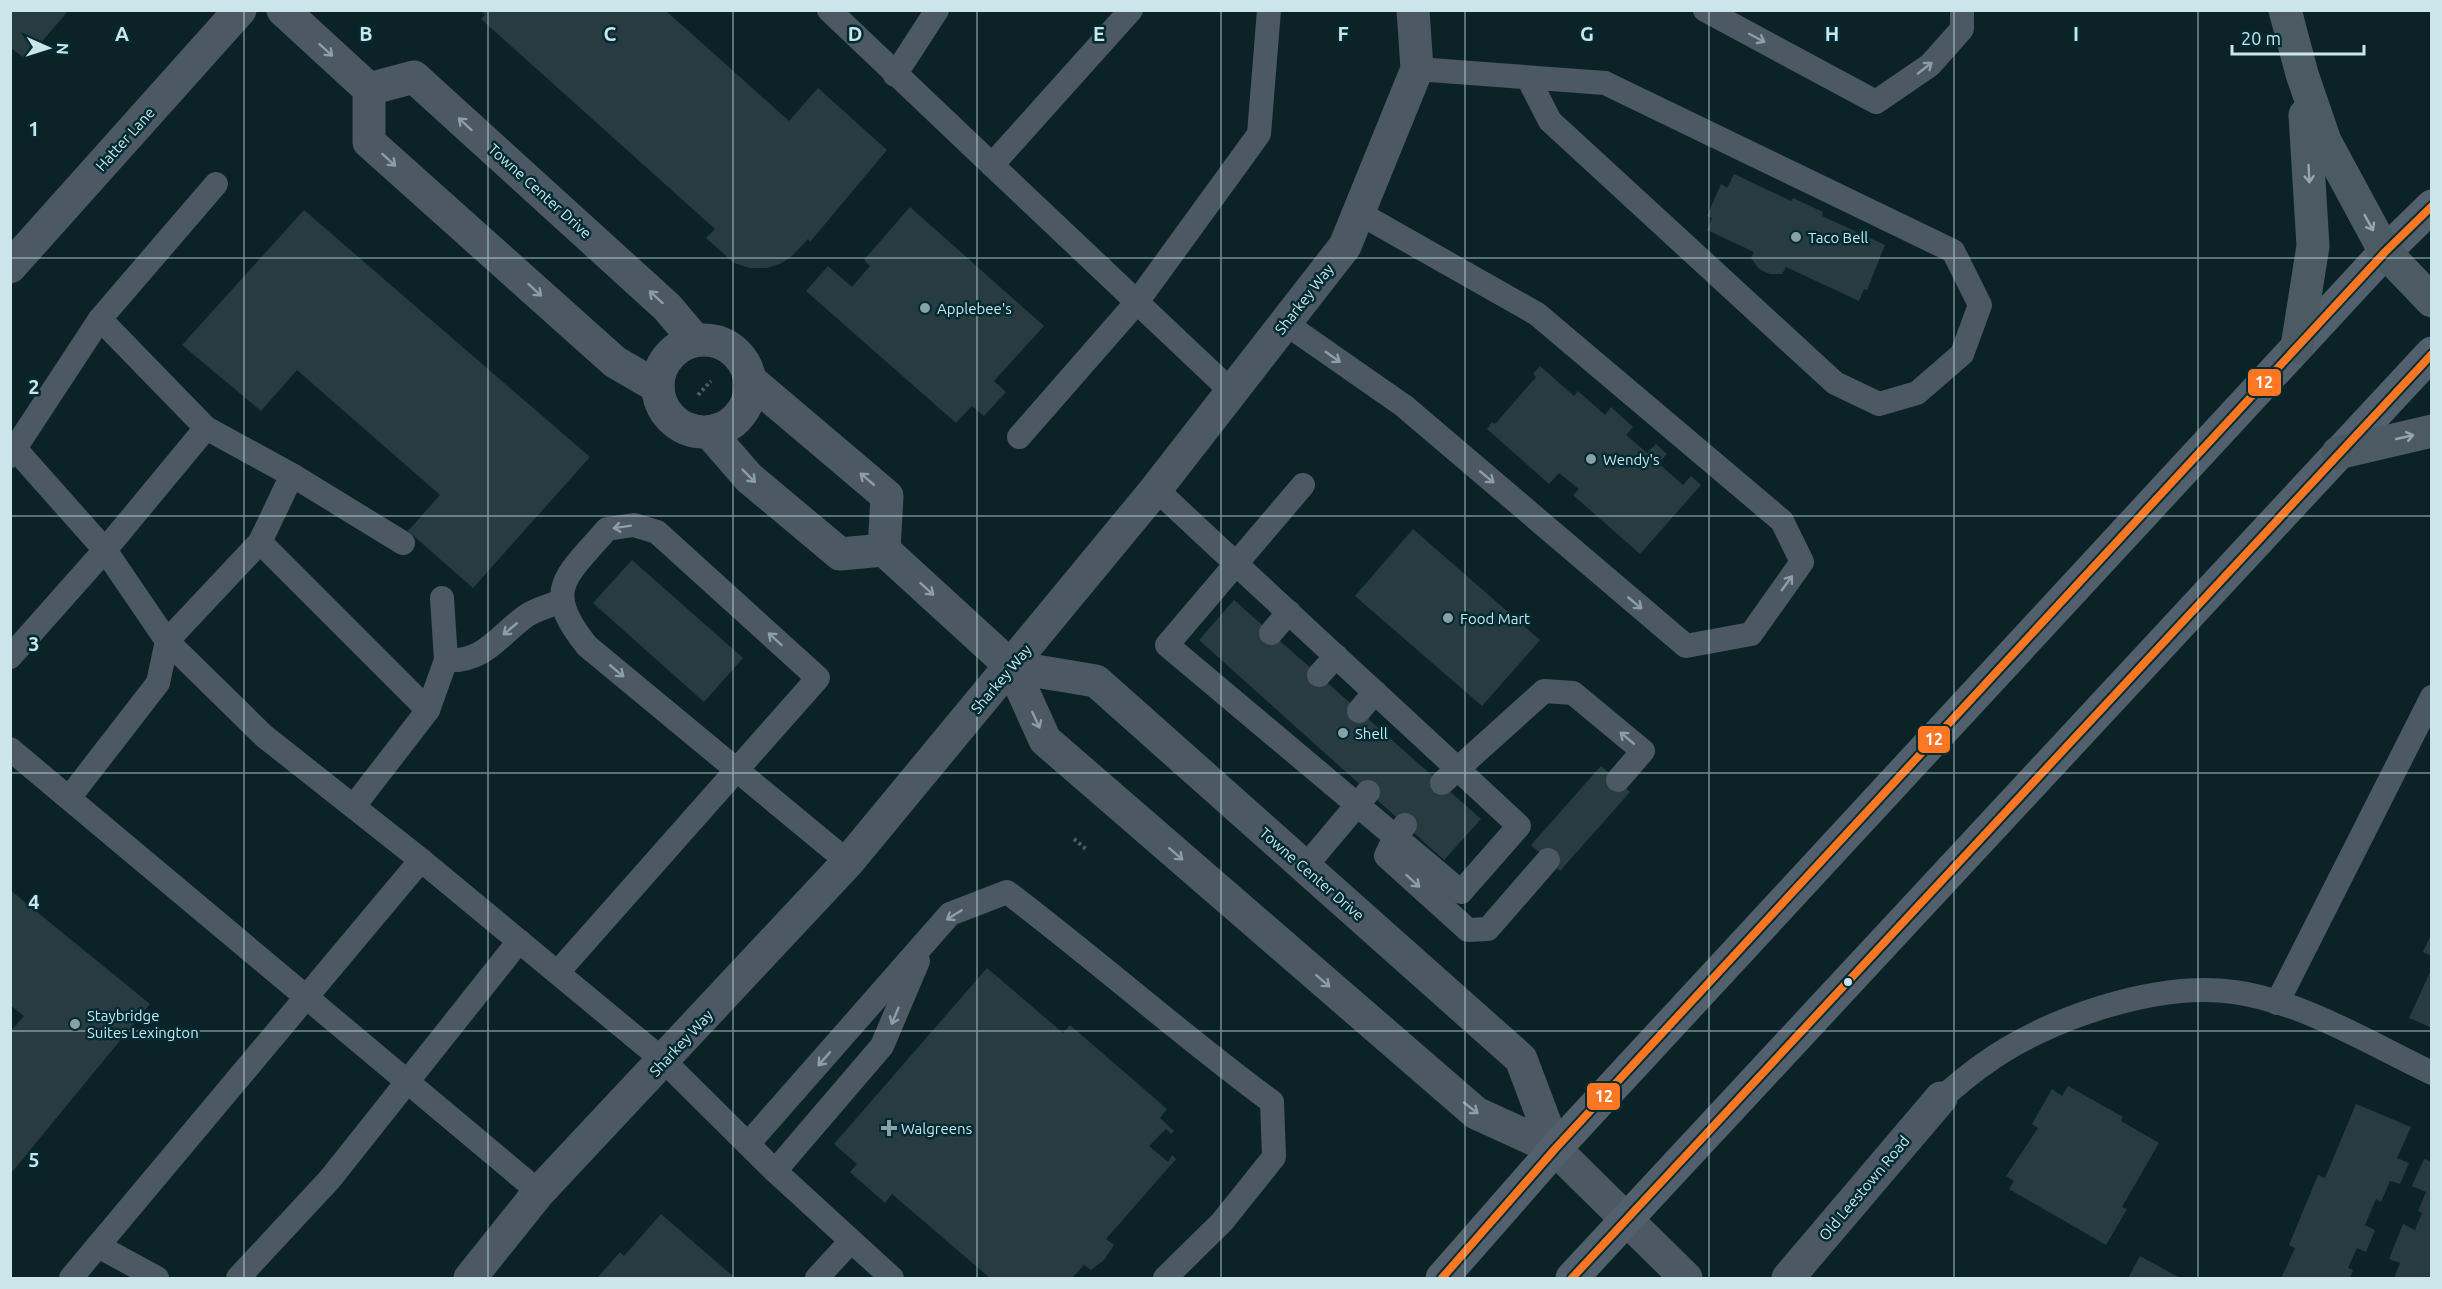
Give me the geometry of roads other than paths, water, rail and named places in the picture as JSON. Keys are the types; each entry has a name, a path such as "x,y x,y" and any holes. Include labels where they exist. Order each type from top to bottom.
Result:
{"highway":[{"path":"2284,10 2302,74 2325,141 2385,252 2432,301"},
{"path":"2297,347 2313,246 2302,74"},
{"path":"2338,453 2432,431"}],"main road":[{"path":"1442,1278 1555,1149 2385,252 2432,206"},
{"path":"1572,1278 2432,353"}],"street":[{"name":"Hatter Lane","path":"10,267 240,10"},
{"path":"283,10 369,89 369,142 615,362 658,387"},
{"name":"Sharkey Way","path":"470,1278 539,1192 848,862 1012,667 1156,489 1345,246 1417,69 1413,10"},
{"name":"Towne Center Drive","path":"369,89 414,77 667,306 695,340"},
{"path":"695,340 711,340 725,345 736,353 746,366 750,380 745,409 736,421 724,429 710,433 694,432 680,426 669,416 661,402 658,387 661,371 668,357 680,347 695,340"},
{"path":"710,433 749,478 840,554 884,550 886,496 750,380"},
{"name":"Towne Center Drive","path":"884,550 1012,667 1045,740 1476,1113 1555,1149 1686,1278"},
{"name":"Towne Center Drive","path":"1012,667 1096,681 1521,1059 1555,1149"},
{"name":"Old Leestown Road","path":"1788,1278 1941,1098"}],"lane":[{"path":"829,10 1231,391"},
{"path":"896,75 937,10"},
{"path":"992,165 1131,10"},
{"path":"1019,437 1137,302 1259,134 1269,10"},
{"path":"1705,10 1876,102 1930,65 1962,28 1962,10"},
{"path":"1417,69 1605,83 1953,251 1980,305 1962,354 1917,393 1879,404 1835,383 1550,121 1528,78"},
{"path":"216,184 100,319 13,449 105,550 167,641 264,736 421,860 664,1061 775,1171 892,1278"},
{"path":"1286,323 1404,406 1686,645 1751,634 1802,562 1782,521 1537,314 1359,213"},
{"path":"100,319 206,428 292,475 403,543"},
{"path":"10,657 105,550 206,428"},
{"path":"69,798 158,683 167,641 260,542 292,475"},
{"path":"1156,489 1236,563 1289,612 1375,692 1411,742 1449,776 1519,826 1461,892 1400,831 1229,682 1167,645 1236,563 1303,485"},
{"path":"558,972 737,771 818,678 657,532 634,525 607,529 566,576 561,601 568,622 587,646 737,771 848,862"},
{"path":"260,542 428,710"},
{"path":"354,806 428,710 446,660 442,598"},
{"path":"446,660 461,661 479,656 528,614 561,601"},
{"path":"1271,633 1289,612"},
{"path":"1319,675 1336,656"},
{"path":"1449,776 1544,691 1573,693 1643,751 1618,780"},
{"path":"1359,711 1375,692"},
{"path":"2277,1003 2432,697"},
{"path":"10,749 539,1192"},
{"path":"1304,868 1362,799"},
{"path":"1400,831 1386,856 1468,930 1488,930 1548,860"},
{"path":"71,1278 237,1083 421,860"},
{"path":"748,1144 950,914 1007,892 1073,942 1212,1058 1272,1102 1274,1157 1221,1222 1165,1278"},
{"path":"238,1278 330,1179 519,941"},
{"path":"775,1171 882,1046 926,942"},
{"path":"1941,1098 1985,1063 2035,1033 2097,1008 2147,996 2203,990 2235,992 2294,1008 2432,1073"},
{"path":"817,1278 850,1242"},
{"path":"98,1246 157,1278"}],"place":[{"name":"Taco Bell","path":"1796,237"},
{"name":"Applebee's","path":"925,308"},
{"name":"Wendy's","path":"1591,459"},
{"name":"Food Mart","path":"1448,618"},
{"name":"Shell","path":"1343,733"},
{"name":"Staybridge Suites Lexington","path":"75,1024"},
{"name":"Walgreens","path":"889,1128"}]}
